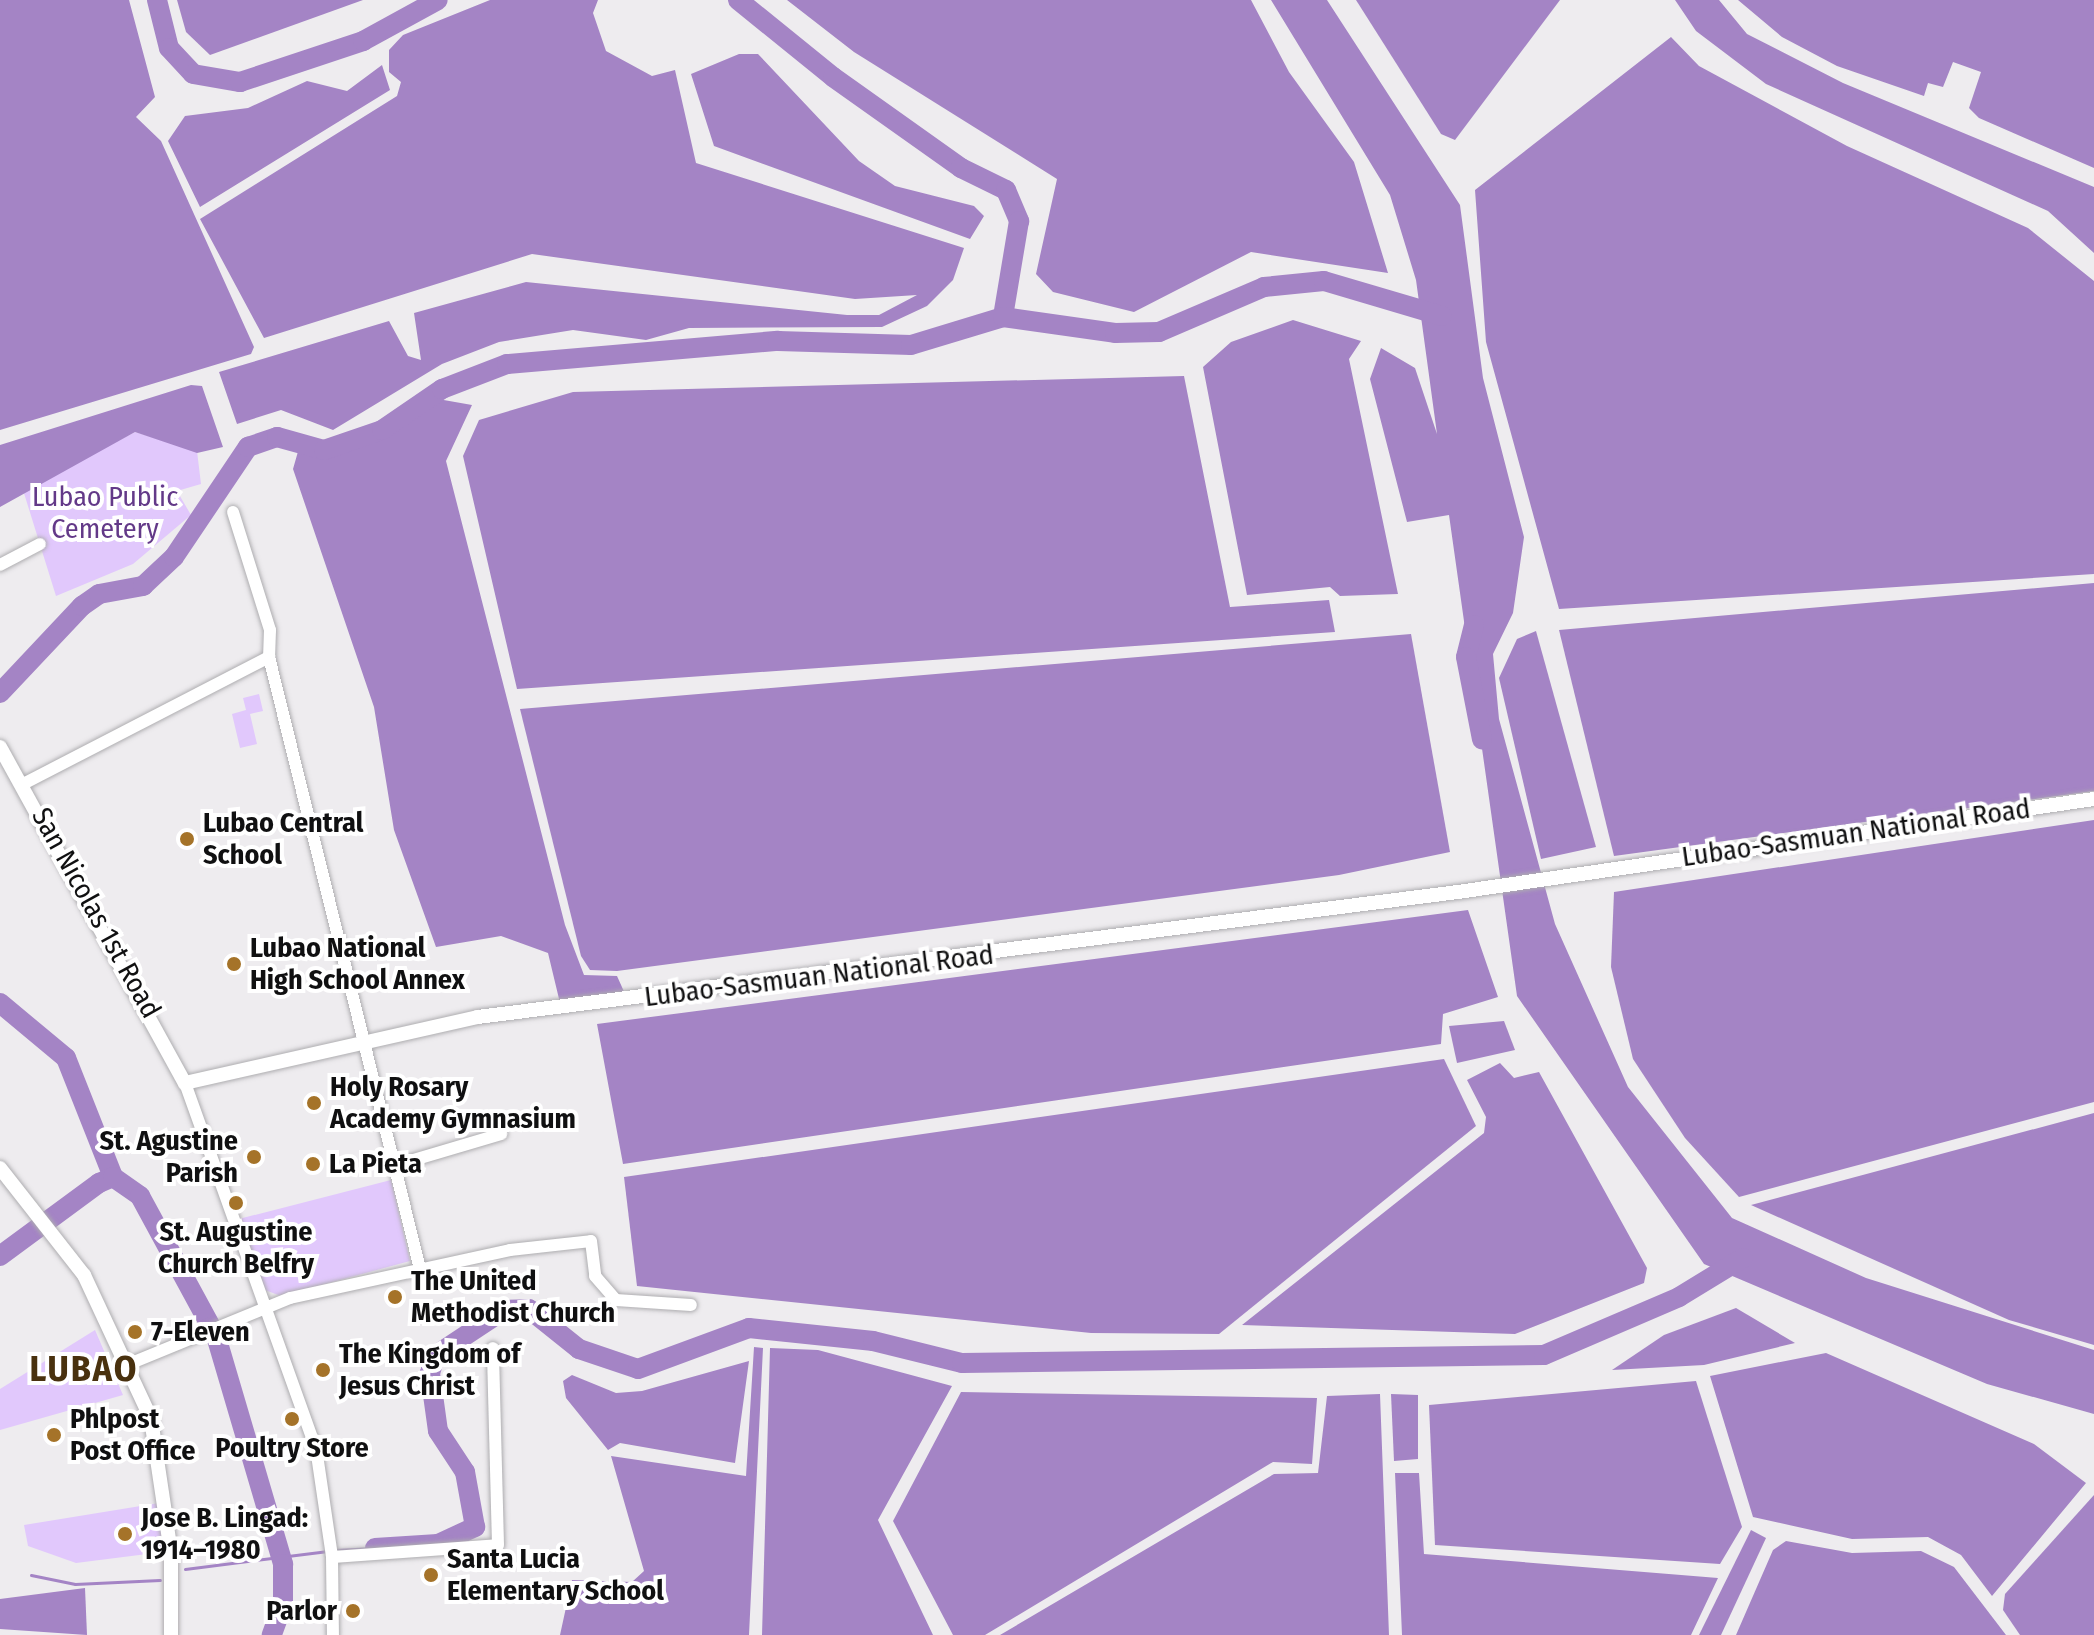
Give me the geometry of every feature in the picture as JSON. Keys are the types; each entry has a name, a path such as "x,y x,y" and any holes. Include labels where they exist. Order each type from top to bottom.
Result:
{"main road":[{"name":"San Nicolas 1st Road","path":"0,747 25,783 185,1083"},
{"name":"Lubao-Sasmuan National Road","path":"185,1083 364,1038 478,1017 1458,892 2094,799"},
{"path":"0,1168 56,1237 129,1364 158,1454 171,1553 171,1635"}],"street":[{"path":"233,512 270,630 269,657 419,1265"},
{"path":"0,565 40,544"},
{"path":"25,783 269,657"},
{"path":"185,1083 316,1448 331,1551 333,1635"},
{"path":"393,1166 501,1134"},
{"path":"129,1364 264,1308 419,1265 591,1241 595,1276 616,1300 691,1305"},
{"path":"331,1551 498,1545 493,1348"}],"green space":[{"name":"Lubao Public Cemetery","path":"135,432 197,451 201,484 177,491 191,515 133,564 56,596 23,490"},
{"path":"259,694 263,711 250,714 257,744 240,748 232,714 246,710 243,698"},
{"path":"391,1180 410,1261 281,1296 262,1289 235,1220"},
{"path":"95,1330 123,1395 0,1430 0,1389"},
{"path":"159,1503 163,1552 76,1563 28,1546 24,1525"}],"shaded area":[{"path":"0,0 129,0 155,97 136,117 161,141 254,347 251,354 0,430"},
{"path":"177,0 363,0 210,55 186,32"},
{"path":"490,0 598,0 593,13 606,51 652,76 675,70 696,163 964,248 953,280 927,306 882,327 689,328 646,340 573,330 499,342 442,364 333,430 281,410 237,424 219,372 389,321 408,356 421,360 414,313 526,282 847,315 879,315 917,295 855,299 532,254 264,338 200,219 397,96 401,82 389,72 389,50 403,35"},
{"path":"787,0 1251,0 1289,72 1354,162 1388,273 1251,252 1134,312 1053,292 1036,274 1057,179 854,52"},
{"path":"1271,0 1327,0 1460,205 1483,378 1524,537 1513,613 1493,654 1499,719 1555,924 1628,1087 1732,1218 1866,1278 2094,1350 2094,1414 1987,1384 1704,1264 1517,996 1449,515 1407,522 1370,379 1381,348 1415,368 1437,434 1416,280 1390,195"},
{"path":"1356,0 1560,0 1455,140 1441,134"},
{"path":"1675,0 1719,0 1747,34 1843,83 2094,187 2094,253 2048,211 1766,84 1696,31"},
{"path":"1738,0 2094,0 2094,168 1979,118 1969,108 1981,72 1953,62 1943,87 1928,83 1924,96 1837,66 1782,37"},
{"path":"1671,37 1699,66 1847,146 2028,228 2094,281 2094,574 1559,609 1486,342 1475,190"},
{"path":"739,54 758,54 859,161 895,186 974,206 984,216 970,239 714,146 691,74"},
{"path":"382,65 390,90 200,207 168,141 185,116 248,108 307,81 347,91"},
{"path":"1293,320 1361,341 1349,359 1398,594 1340,596 1330,587 1247,595 1203,367 1231,342"},
{"path":"1184,376 1230,607 1329,600 1335,632 517,689 463,456 479,420 573,392"},
{"path":"191,385 202,386 223,447 197,453 135,432 0,507 0,445"},
{"path":"438,399 472,405 446,461 565,925 584,975 617,976 626,996 560,1003 548,953 501,936 436,947 394,830 374,707 293,469 299,448 323,455 388,435"},
{"path":"2094,583 2094,791 1614,856 1559,630"},
{"path":"1536,631 1596,847 1541,859 1499,678 1517,639"},
{"path":"1411,634 1450,852 1339,875 617,971 590,970 581,956 520,709"},
{"path":"2094,820 2094,1102 1739,1197 1685,1138 1633,1059 1611,967 1614,892"},
{"path":"1468,910 1498,997 1443,1014 1441,1044 623,1164 597,1024"},
{"path":"1504,1021 1515,1050 1457,1063 1449,1026"},
{"path":"1444,1059 1476,1126 1219,1334 1091,1333 637,1286 624,1177"},
{"path":"1500,1063 1514,1078 1539,1072 1647,1268 1644,1283 1515,1334 1242,1325 1484,1133 1486,1117 1467,1080"},
{"path":"2094,1113 2094,1345 2009,1320 1751,1205"},
{"path":"1736,1308 1795,1343 1704,1365 1612,1370 1664,1335"},
{"path":"754,1347 763,1348 749,1635 560,1635 572,1580 632,1582 644,1571 611,1456 746,1476"},
{"path":"770,1348 818,1350 952,1386 878,1520 933,1635 762,1635"},
{"path":"1826,1353 2034,1444 2086,1483 1992,1596 1961,1555 1928,1537 1852,1539 1753,1517 1710,1376"},
{"path":"749,1361 735,1463 620,1443 608,1450 566,1398 563,1381 572,1375 616,1393 642,1391"},
{"path":"1696,1381 1742,1527 1720,1564 1435,1545 1429,1405"},
{"path":"961,1392 1317,1398 1312,1464 1273,1462 985,1635 953,1635 893,1521"},
{"path":"1380,1394 1389,1635 1000,1635 1274,1474 1318,1473 1327,1396"},
{"path":"1391,1394 1418,1395 1418,1459 1394,1461"},
{"path":"1395,1473 1419,1473 1424,1554 1718,1578 1691,1635 1402,1635"},
{"path":"2094,1495 2094,1635 2020,1635 2003,1610 2005,1594"},
{"path":"1751,1530 1766,1538 1721,1635 1699,1635"},
{"path":"1786,1541 1852,1553 1921,1551 1954,1567 2006,1635 1736,1635 1773,1550"},
{"path":"85,1588 87,1635 0,1629 0,1599"}],"waterway":[{"path":"157,0 169,48 193,74 240,82 363,41 438,0"},
{"path":"738,0 833,77 961,168 1006,190 1019,221 1003,317"},
{"path":"0,693 82,606 99,594 143,586 174,557 248,447 277,437 324,450 382,430 442,389 507,364 778,341 911,345 1003,317 1115,333 1159,332 1264,287 1324,281 1442,316"},
{"path":"1474,625 1466,657 1482,739"},
{"path":"0,1003 66,1058 113,1177"},
{"path":"0,1256 99,1183 113,1177 140,1196 216,1336 283,1564 283,1604 272,1635"},
{"path":"375,1548 438,1544 475,1527 465,1472 438,1431 430,1373 436,1355 504,1310 529,1309 579,1349 638,1369 749,1328 873,1341 962,1363 1544,1355 1679,1297 1743,1258"},
{"path":"336,1550 375,1548"},
{"path":"185,1569 328,1551"},
{"path":"31,1575 75,1584 160,1580"}],"place":[{"name":"Lubao Central School","path":"187,839"},
{"name":"Lubao National High School Annex","path":"234,964"},
{"name":"Holy Rosary Academy Gymnasium","path":"314,1103"},
{"name":"St. Agustine Parish","path":"254,1157"},
{"name":"La Pieta","path":"313,1164"},
{"name":"St. Augustine Church Belfry","path":"236,1203"},
{"name":"The United Methodist Church","path":"395,1297"},
{"name":"7-Eleven","path":"135,1332"},
{"name":"The Kingdom of Jesus Christ","path":"323,1370"},
{"name":"Poultry Store","path":"292,1419"},
{"name":"Phlpost Post Office","path":"54,1435"},
{"name":"Jose B. Lingad: 1914–1980","path":"125,1534"},
{"name":"Santa Lucia Elementary School","path":"431,1575"},
{"name":"Parlor","path":"353,1611"}],"district":[{"name":"LUBAO","path":"84,1370"}]}
